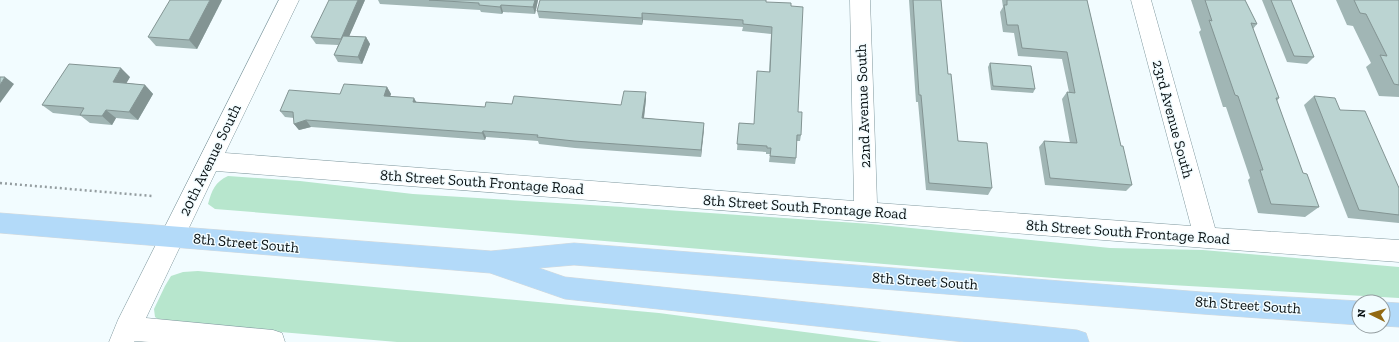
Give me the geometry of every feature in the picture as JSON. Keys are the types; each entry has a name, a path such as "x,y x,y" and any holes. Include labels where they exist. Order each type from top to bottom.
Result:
{"main road":[{"name":"8th Street South","path":"0,224 491,262 574,254 1202,303 1351,312"},
{"name":"8th Street South","path":"491,262 565,288 1077,342"}],"street":[{"name":"20th Avenue South","path":"124,335 290,0"},
{"name":"22nd Avenue South","path":"860,0 866,211"},
{"name":"23rd Avenue South","path":"1141,0 1206,238"},
{"name":"8th Street South Frontage Road","path":"210,161 1399,252"},
{"path":"124,335 273,342"}],"path":[{"path":"0,183 152,196"}],"green space":[{"path":"228,176 300,181 413,194 871,224 1110,248 1203,250 1399,267 1399,298 1391,298 1391,294 1351,294 1351,295 1066,279 215,209 208,204 215,187"},
{"path":"198,271 659,313 882,342 397,342 176,323 161,321 155,317 154,309 171,276 183,272"}],"building":[{"path":"170,0 210,0 189,40 148,37"},
{"path":"329,0 358,0 341,39 311,37"},
{"path":"429,0 535,0 533,7 501,5 500,7 479,5 479,3"},
{"path":"540,0 766,0 766,2 791,3 791,6 803,7 798,112 802,112 801,135 797,135 796,158 770,156 771,148 767,148 767,146 737,144 739,123 754,124 757,71 770,72 772,27 743,24 743,20 642,13 642,18 537,11"},
{"path":"913,0 941,0 948,74 951,74 958,141 987,143 992,188 929,183 921,95 919,95"},
{"path":"1007,0 1087,0 1121,146 1123,146 1132,185 1050,178 1044,141 1077,143 1067,92 1075,93 1067,52 1022,48 1018,25 1007,25 1004,5 1007,5"},
{"path":"1205,0 1245,0 1257,24 1251,23 1279,98 1276,98 1303,173 1307,174 1319,207 1271,204 1260,170 1263,170 1238,96 1235,95 1209,20 1212,21"},
{"path":"1271,0 1291,0 1314,57 1294,56"},
{"path":"1354,0 1399,0 1399,85 1394,84 1380,55 1387,56 1366,14 1360,13"},
{"path":"343,36 366,37 358,57 334,55"},
{"path":"990,63 1031,66 1035,89 993,86"},
{"path":"69,64 121,68 113,82 145,85 129,112 106,110 102,116 80,115 84,108 42,105"},
{"path":"0,77 5,77 0,85"},
{"path":"344,84 387,87 384,96 414,98 413,102 485,107 486,102 512,104 514,96 621,105 624,91 646,92 642,118 704,123 701,150 574,141 537,137 538,135 483,131 482,133 306,120 294,124 293,112 280,111 289,90 340,94"},
{"path":"1314,96 1335,98 1340,110 1365,111 1399,188 1399,215 1359,210"}]}
